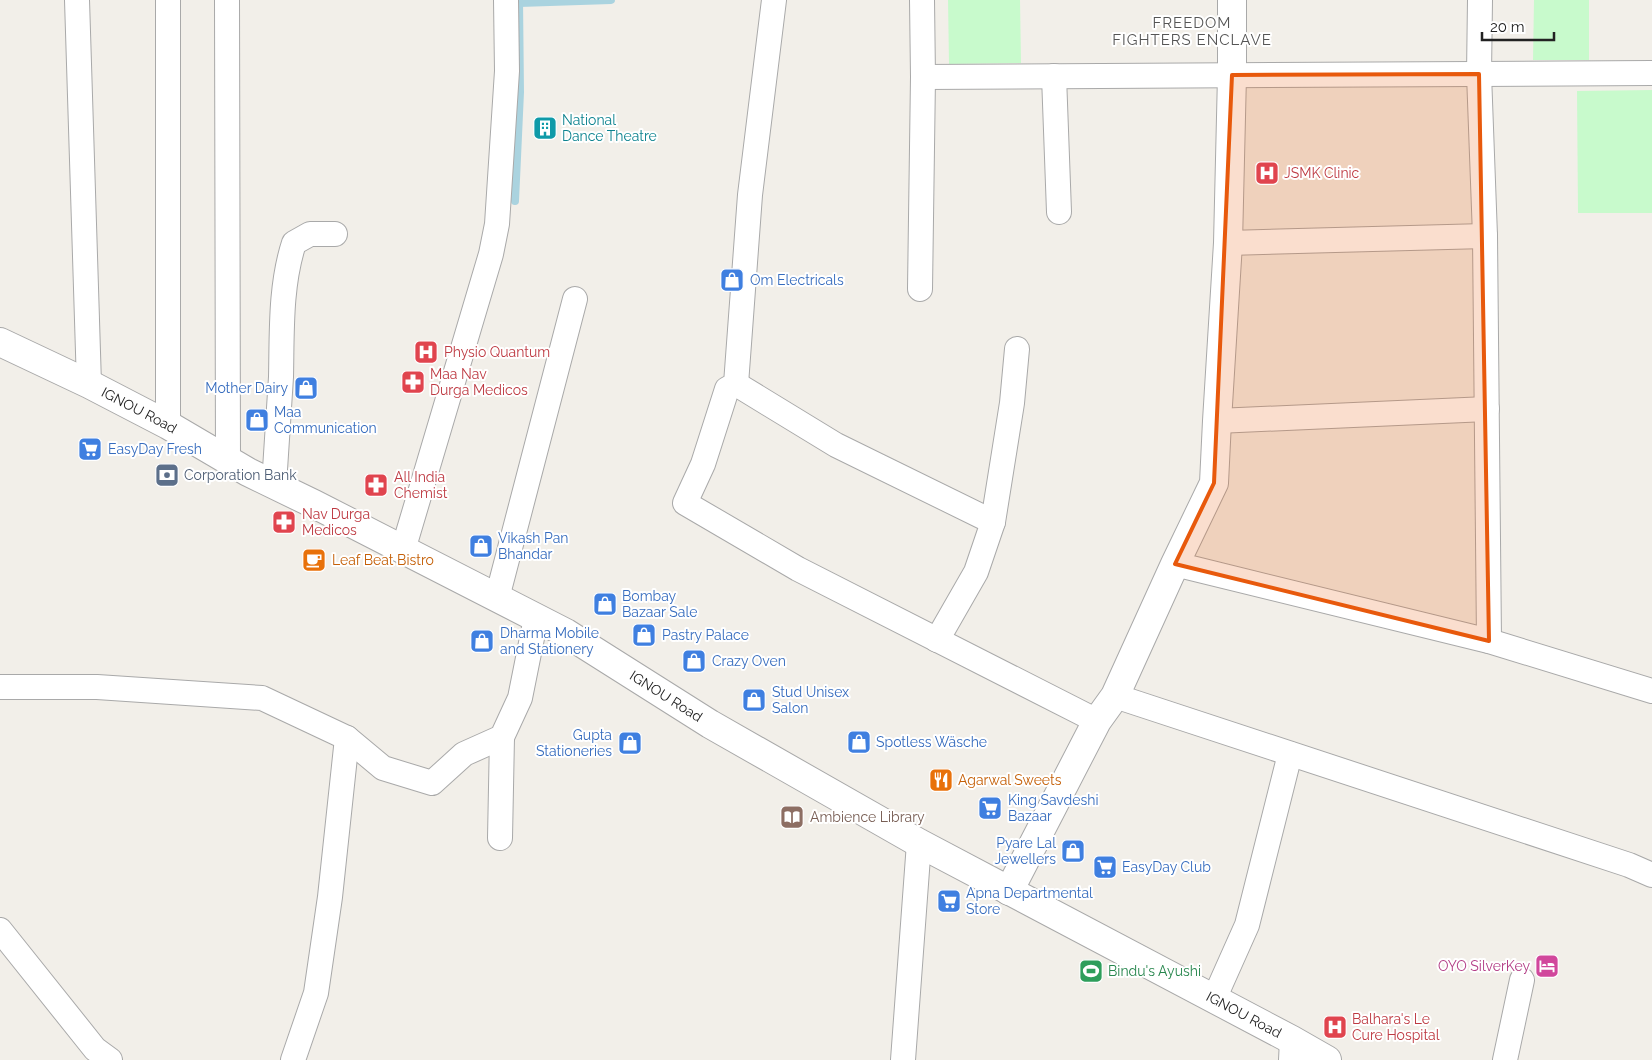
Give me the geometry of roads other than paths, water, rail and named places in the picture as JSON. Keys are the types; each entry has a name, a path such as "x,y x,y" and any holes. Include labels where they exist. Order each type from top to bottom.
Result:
{"street":[{"path":"77,0 89,384"},
{"path":"168,0 168,425"},
{"path":"227,0 228,460"},
{"path":"403,550 491,254 496,224 507,70 506,0"},
{"path":"736,384 750,195 774,0"},
{"path":"920,289 923,77 922,0"},
{"path":"1009,891 1097,722 1115,696 1174,564 1214,483 1228,243 1232,0"},
{"path":"1480,0 1479,74 1486,236 1489,641"},
{"path":"923,77 1652,72"},
{"path":"1054,76 1059,212"},
{"path":"274,485 283,303 290,257 294,243 310,234 335,234"},
{"path":"1228,243 1486,236"},
{"path":"497,598 575,299"},
{"name":"IGNOU Road","path":"0,342 89,384 168,425 274,485 566,634 710,724 920,843 1214,999 1291,1050 1327,1060"},
{"path":"937,640 976,572 993,522 1012,403 1017,349"},
{"path":"736,384 836,445 993,522"},
{"path":"736,384 727,389 703,464 685,503 798,569 1097,722"},
{"path":"1217,421 1487,408"},
{"path":"1174,564 1489,641 1652,691"},
{"path":"500,838 502,737 520,698 536,618"},
{"path":"0,687 97,687 262,698 347,738 383,768 432,783 464,754 502,737"},
{"path":"1115,696 1629,865 1652,875"},
{"path":"293,1060 316,993 330,897 347,738"},
{"path":"1214,999 1247,925 1290,754"},
{"path":"903,1060 920,843"},
{"path":"0,930 95,1056"},
{"path":"1505,1060 1522,980"}],"waterway":[{"path":"515,201 520,92 519,0"},
{"path":"519,3 611,0"}],"place":[{"name":"National Dance Theatre","path":"545,128"},
{"name":"JSMK Clinic","path":"1267,173"},
{"name":"Om Electricals","path":"732,280"},
{"name":"Physio Quantum","path":"426,352"},
{"name":"Maa Nav Durga Medicos","path":"413,382"},
{"name":"Mother Dairy","path":"306,388"},
{"name":"Maa Communication","path":"257,420"},
{"name":"EasyDay Fresh","path":"90,449"},
{"name":"Corporation Bank","path":"167,475"},
{"name":"All India Chemist","path":"376,485"},
{"name":"Nav Durga Medicos","path":"284,522"},
{"name":"Vikash Pan Bhandar","path":"481,546"},
{"name":"Leaf Beat Bistro","path":"314,560"},
{"name":"Bombay Bazaar Sale","path":"605,604"},
{"name":"Pastry Palace","path":"644,635"},
{"name":"Dharma Mobile and Stationery","path":"482,641"},
{"name":"Crazy Oven","path":"694,661"},
{"name":"Stud Unisex Salon","path":"754,700"},
{"name":"Spotless Wäsche","path":"859,742"},
{"name":"Gupta Stationeries","path":"630,743"},
{"name":"Agarwal Sweets","path":"941,780"},
{"name":"King Savdeshi Bazaar","path":"990,808"},
{"name":"Ambience Library","path":"792,817"},
{"name":"Pyare Lal Jewellers","path":"1073,851"},
{"name":"EasyDay Club","path":"1105,867"},
{"name":"Apna Departmental Store","path":"949,901"},
{"name":"OYO SilverKey","path":"1547,966"},
{"name":"Bindu's Ayushi","path":"1091,971"},
{"name":"Balhara's Le Cure Hospital","path":"1335,1027"}],"district":[{"name":"FREEDOM FIGHTERS ENCLAVE","path":"1192,32"}]}
